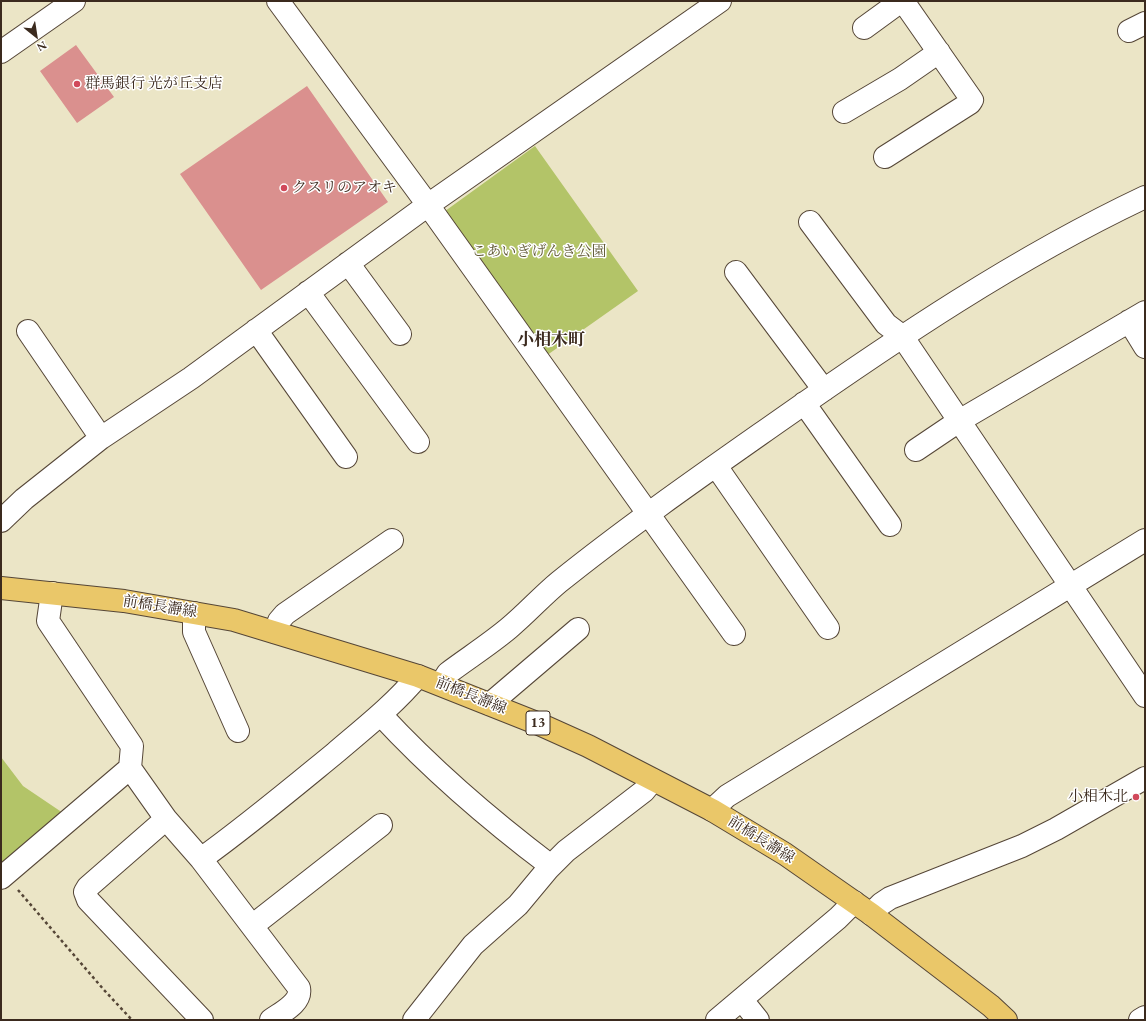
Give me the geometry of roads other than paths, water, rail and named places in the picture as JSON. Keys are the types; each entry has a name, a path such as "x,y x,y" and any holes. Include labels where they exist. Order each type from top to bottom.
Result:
{"main road":[{"name":"前橋長瀞線","path":"1,588 124,601 234,620 441,684 588,746 712,810 785,854 871,914 984,1001 1006,1020"}],"street":[{"path":"1,52 74,1"},
{"path":"278,1 428,205 734,634"},
{"path":"1,521 24,498 101,438 191,378 428,205 720,1"},
{"path":"864,28 902,1 972,100 970,103 885,158"},
{"path":"844,112 900,79 939,52"},
{"path":"441,684 448,673 509,628 558,583 648,515 804,403 902,336 1063,238 1145,197"},
{"path":"810,222 886,324 902,336 1145,696"},
{"path":"348,263 400,334"},
{"path":"736,272 824,390"},
{"path":"308,292 418,442"},
{"path":"916,450 959,421 1137,316 1145,347"},
{"path":"256,330 346,457"},
{"path":"28,332 101,438"},
{"path":"804,403 890,525"},
{"path":"716,466 828,628"},
{"path":"275,632 279,621 285,614 392,540"},
{"path":"712,810 727,796 1069,585 1145,540"},
{"path":"52,593 48,621 132,746 130,768 166,819 201,859 299,988 300,992 296,1000 271,1020"},
{"path":"194,612 194,632 238,731"},
{"path":"490,704 578,629"},
{"path":"201,859 255,820 381,715 403,694 418,676"},
{"path":"381,715 413,749 515,839 551,866"},
{"path":"3,877 130,768"},
{"path":"871,914 881,904 911,889 988,860 1056,829 1145,778"},
{"path":"414,1020 473,945 518,905 551,866 566,851 644,791 653,780"},
{"path":"166,819 88,887 85,892 88,900 202,1020"},
{"path":"252,926 381,825"},
{"path":"717,1020 838,918 854,902"},
{"path":"742,1000 758,1020"},
{"path":"1140,1020 1145,1016"}],"place":[{"name":"群馬銀行 光が丘支店","path":"77,84"},
{"name":"クスリのアオキ","path":"284,188"},
{"name":"小相木北","path":"1136,797"}],"district":[{"name":"小相木町","path":"551,340"}],"park label":[{"name":"こあいぎげんき公園","path":"539,252"}]}
